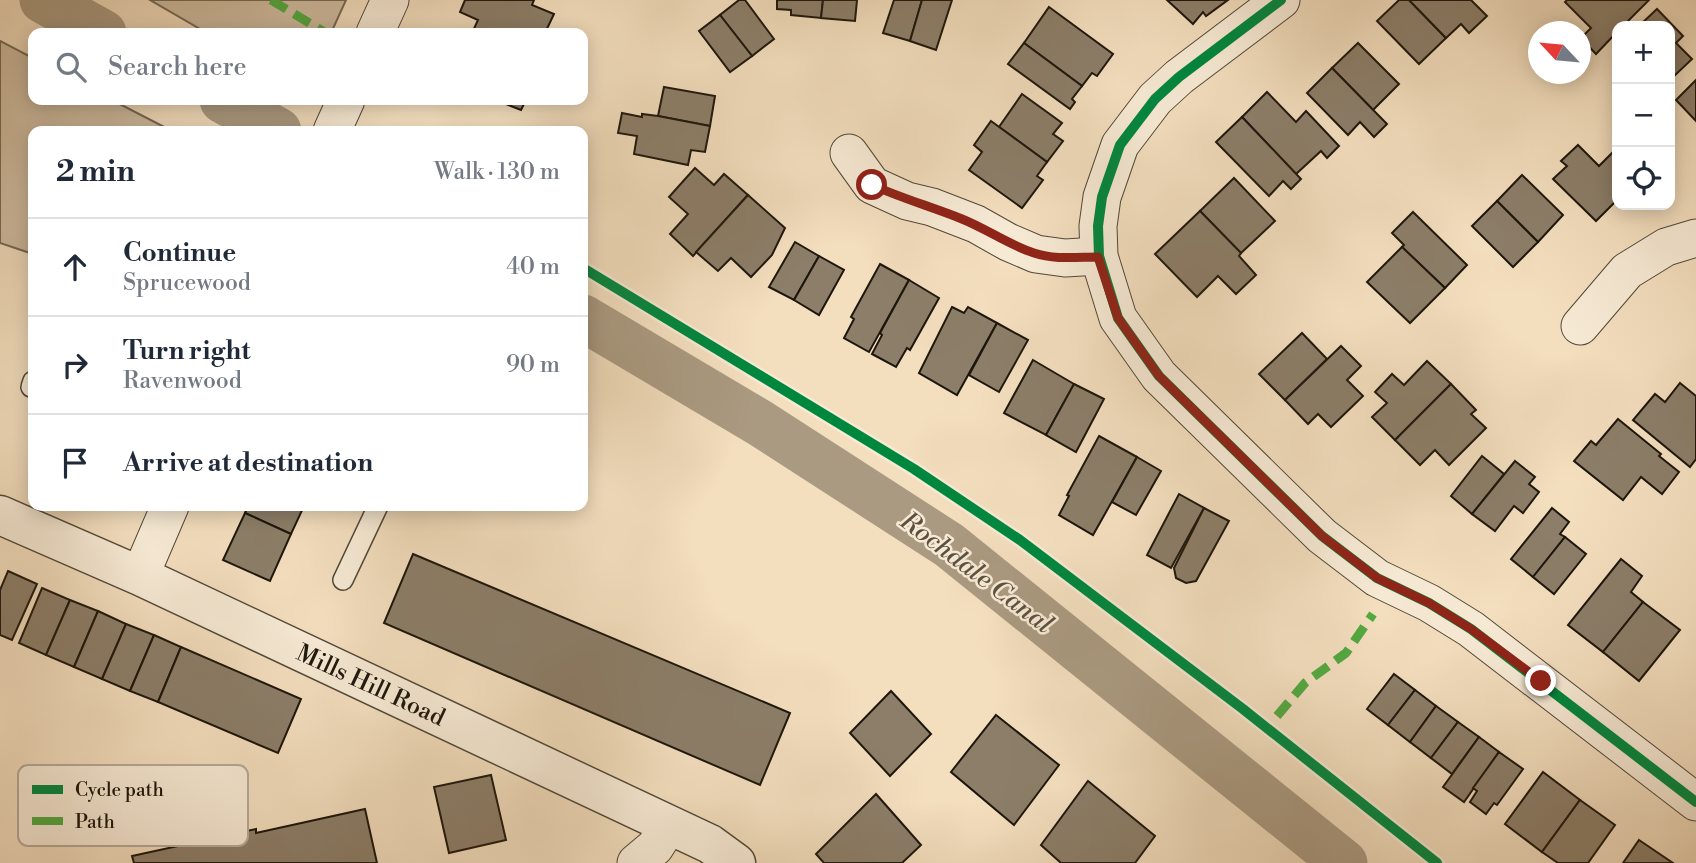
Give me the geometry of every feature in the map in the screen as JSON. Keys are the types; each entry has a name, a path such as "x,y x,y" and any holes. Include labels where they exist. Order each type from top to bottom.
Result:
{"street":[{"path":"377,28 390,0"},
{"path":"1282,0 1155,99 1120,145 1101,197 1098,226 1098,257 1118,318 1159,376 1322,536 1377,578 1429,603 1471,629 1696,802"},
{"path":"334,126 344,105"},
{"path":"849,153 872,185 907,201 932,207 976,224 1036,254 1065,258 1098,257"},
{"path":"1580,326 1627,271 1666,247 1696,238"},
{"path":"140,576 168,511"},
{"name":"Mills Hill Road","path":"0,515 140,576 710,844 737,863"},
{"path":"636,863 655,846 669,825"}],"lane":[{"path":"343,580 375,511"}],"shaded area":[{"path":"150,0 346,0 333,28 198,28"},
{"path":"0,41 28,55 28,105 122,105 162,126 28,126 28,252 0,243"}],"building":[{"path":"465,0 534,0 532,5 554,14 547,28 474,28 478,20 460,12"},
{"path":"739,0 745,0 774,39 752,56 720,15"},
{"path":"777,0 823,0 821,18 791,15 791,10 777,9"},
{"path":"823,0 857,0 855,21 821,18"},
{"path":"894,0 922,0 910,41 883,33"},
{"path":"922,0 952,0 936,50 910,41"},
{"path":"1167,0 1228,0 1206,16 1203,12 1193,24"},
{"path":"1399,0 1409,0 1446,38 1419,64 1377,21"},
{"path":"1409,0 1471,0 1487,16 1469,33 1461,24 1446,38"},
{"path":"1649,0 1628,21 1612,21 1612,37 1596,54 1591,49 1591,21 1584,21 1565,2"},
{"path":"1049,7 1113,54 1097,76 1092,73 1082,86 1024,43"},
{"path":"1657,9 1669,21 1644,21"},
{"path":"720,15 752,56 730,72 699,31"},
{"path":"1675,28 1683,36 1676,43 1692,59 1675,75"},
{"path":"1024,43 1082,86 1072,99 1075,102 1070,109 1008,64"},
{"path":"1358,43 1399,84 1373,110 1332,68"},
{"path":"1332,68 1387,124 1374,137 1360,122 1348,135 1307,93"},
{"path":"1696,80 1696,121 1676,100"},
{"path":"664,87 715,96 710,126 658,116"},
{"path":"1267,92 1296,122 1306,111 1339,146 1327,158 1321,151 1296,174 1242,117"},
{"path":"1022,94 1062,123 1053,134 1063,141 1047,162 999,127"},
{"path":"508,105 524,105 521,110"},
{"path":"622,113 642,117 642,114 658,116 710,126 705,152 691,150 688,165 634,154 637,136 618,133"},
{"path":"1242,117 1301,179 1291,189 1283,181 1269,196 1216,142"},
{"path":"991,121 1047,162 1037,176 1043,180 1022,208 969,170 982,152 974,145"},
{"path":"1578,145 1599,166 1612,153 1612,205 1596,221 1553,179 1567,166 1561,161"},
{"path":"695,168 714,185 724,174 748,195 693,256 670,234 688,214 669,197"},
{"path":"1522,175 1563,215 1538,242 1497,201"},
{"path":"1234,178 1275,221 1241,253 1200,211"},
{"path":"748,195 785,228 772,255 751,277 731,258 718,271 696,252"},
{"path":"1497,201 1538,242 1513,267 1472,226"},
{"path":"1200,211 1241,253 1239,256 1256,275 1236,294 1218,276 1197,297 1155,254"},
{"path":"1413,212 1467,265 1445,288 1402,247 1404,245 1392,233"},
{"path":"795,242 819,256 794,300 769,287"},
{"path":"1402,247 1445,288 1410,323 1367,282"},
{"path":"819,256 844,270 819,315 794,300"},
{"path":"880,264 909,280 869,352 844,338 854,319 851,317"},
{"path":"909,280 939,298 910,350 907,348 896,367 872,354 882,335 880,333"},
{"path":"952,307 964,313 968,307 997,323 957,395 919,373"},
{"path":"997,323 1028,340 999,392 969,375"},
{"path":"1302,333 1327,359 1285,400 1259,374"},
{"path":"1341,346 1361,366 1347,380 1363,396 1331,427 1318,414 1308,424 1285,400"},
{"path":"1033,360 1074,384 1046,435 1004,413"},
{"path":"1427,361 1451,384 1395,440 1372,417 1387,403 1375,392 1392,374 1404,385"},
{"path":"1680,383 1696,396 1696,459 1690,467 1633,420 1655,394 1665,402"},
{"path":"1074,384 1104,399 1076,452 1046,435"},
{"path":"1451,384 1476,410 1471,414 1486,428 1449,465 1435,450 1420,465 1395,440"},
{"path":"1618,419 1679,472 1662,494 1641,477 1623,500 1574,461 1591,441 1596,445"},
{"path":"1099,436 1137,457 1093,535 1059,515"},
{"path":"1482,456 1504,474 1472,514 1451,496"},
{"path":"1137,457 1161,471 1136,515 1112,502"},
{"path":"1515,461 1535,477 1529,484 1539,492 1523,513 1514,506 1495,531 1472,514"},
{"path":"1179,494 1204,508 1171,568 1147,555"},
{"path":"1204,508 1229,521 1196,581 1186,583 1176,578 1174,568"},
{"path":"1552,508 1569,522 1560,534 1565,537 1533,577 1511,559"},
{"path":"246,511 302,511 291,534 245,513"},
{"path":"245,513 291,534 270,581 223,560"},
{"path":"1565,537 1586,554 1554,594 1533,577"},
{"path":"413,554 790,713 760,785 384,623"},
{"path":"1621,559 1642,576 1631,592 1643,602 1603,652 1568,625"},
{"path":"8,571 37,584 12,640 0,635 0,590"},
{"path":"42,588 70,600 46,655 19,643"},
{"path":"70,600 98,611 74,667 46,655"},
{"path":"1643,602 1680,630 1639,681 1603,652"},
{"path":"98,611 126,624 102,679 74,667"},
{"path":"126,624 154,635 130,691 102,679"},
{"path":"154,635 181,647 158,702 130,691"},
{"path":"181,647 301,699 278,753 158,702"},
{"path":"1394,674 1415,690 1388,725 1367,709"},
{"path":"1415,690 1436,706 1410,742 1388,725"},
{"path":"891,691 931,734 890,776 850,733"},
{"path":"1436,706 1458,722 1431,758 1410,742"},
{"path":"996,715 1059,765 1014,825 951,772"},
{"path":"1458,722 1479,737 1452,774 1431,758"},
{"path":"1479,737 1499,752 1464,802 1443,787"},
{"path":"1499,752 1523,769 1497,805 1494,803 1486,814 1470,802 1477,791 1473,788"},
{"path":"1543,772 1580,800 1542,852 1505,824"},
{"path":"491,775 506,840 449,853 434,787"},
{"path":"1088,781 1155,836 1135,863 1061,863 1041,845"},
{"path":"876,794 921,845 902,863 824,863 816,854"},
{"path":"1580,800 1615,825 1588,863 1558,863 1542,852"},
{"path":"365,809 377,863 134,863 132,856 178,846 248,846 248,831 256,829 256,833"},
{"path":"1639,840 1673,863 1623,863"}],"waterway":[{"name":"Rochdale Canal","path":"43,0 94,28"},
{"name":"Rochdale Canal","path":"232,105 269,126"},
{"name":"Rochdale Canal","path":"588,321 760,423 949,545 1344,863"}],"marked path":[{"path":"271,0 318,28"},
{"path":"1277,716 1305,683 1346,653 1373,614"}],"cycle path":[{"path":"1281,0 1179,77 1155,99 1120,145 1102,197 1098,226 1099,256 1118,318 1159,376 1322,536 1377,578 1429,603 1471,629 1696,802"},
{"path":"588,271 914,469 1020,540 1243,709 1437,863"}],"route":[{"path":"872,185 907,201 932,207 976,224 1036,254 1065,258 1098,257 1118,318 1159,376 1322,536 1377,578 1429,603 1471,629 1541,681"}]}
